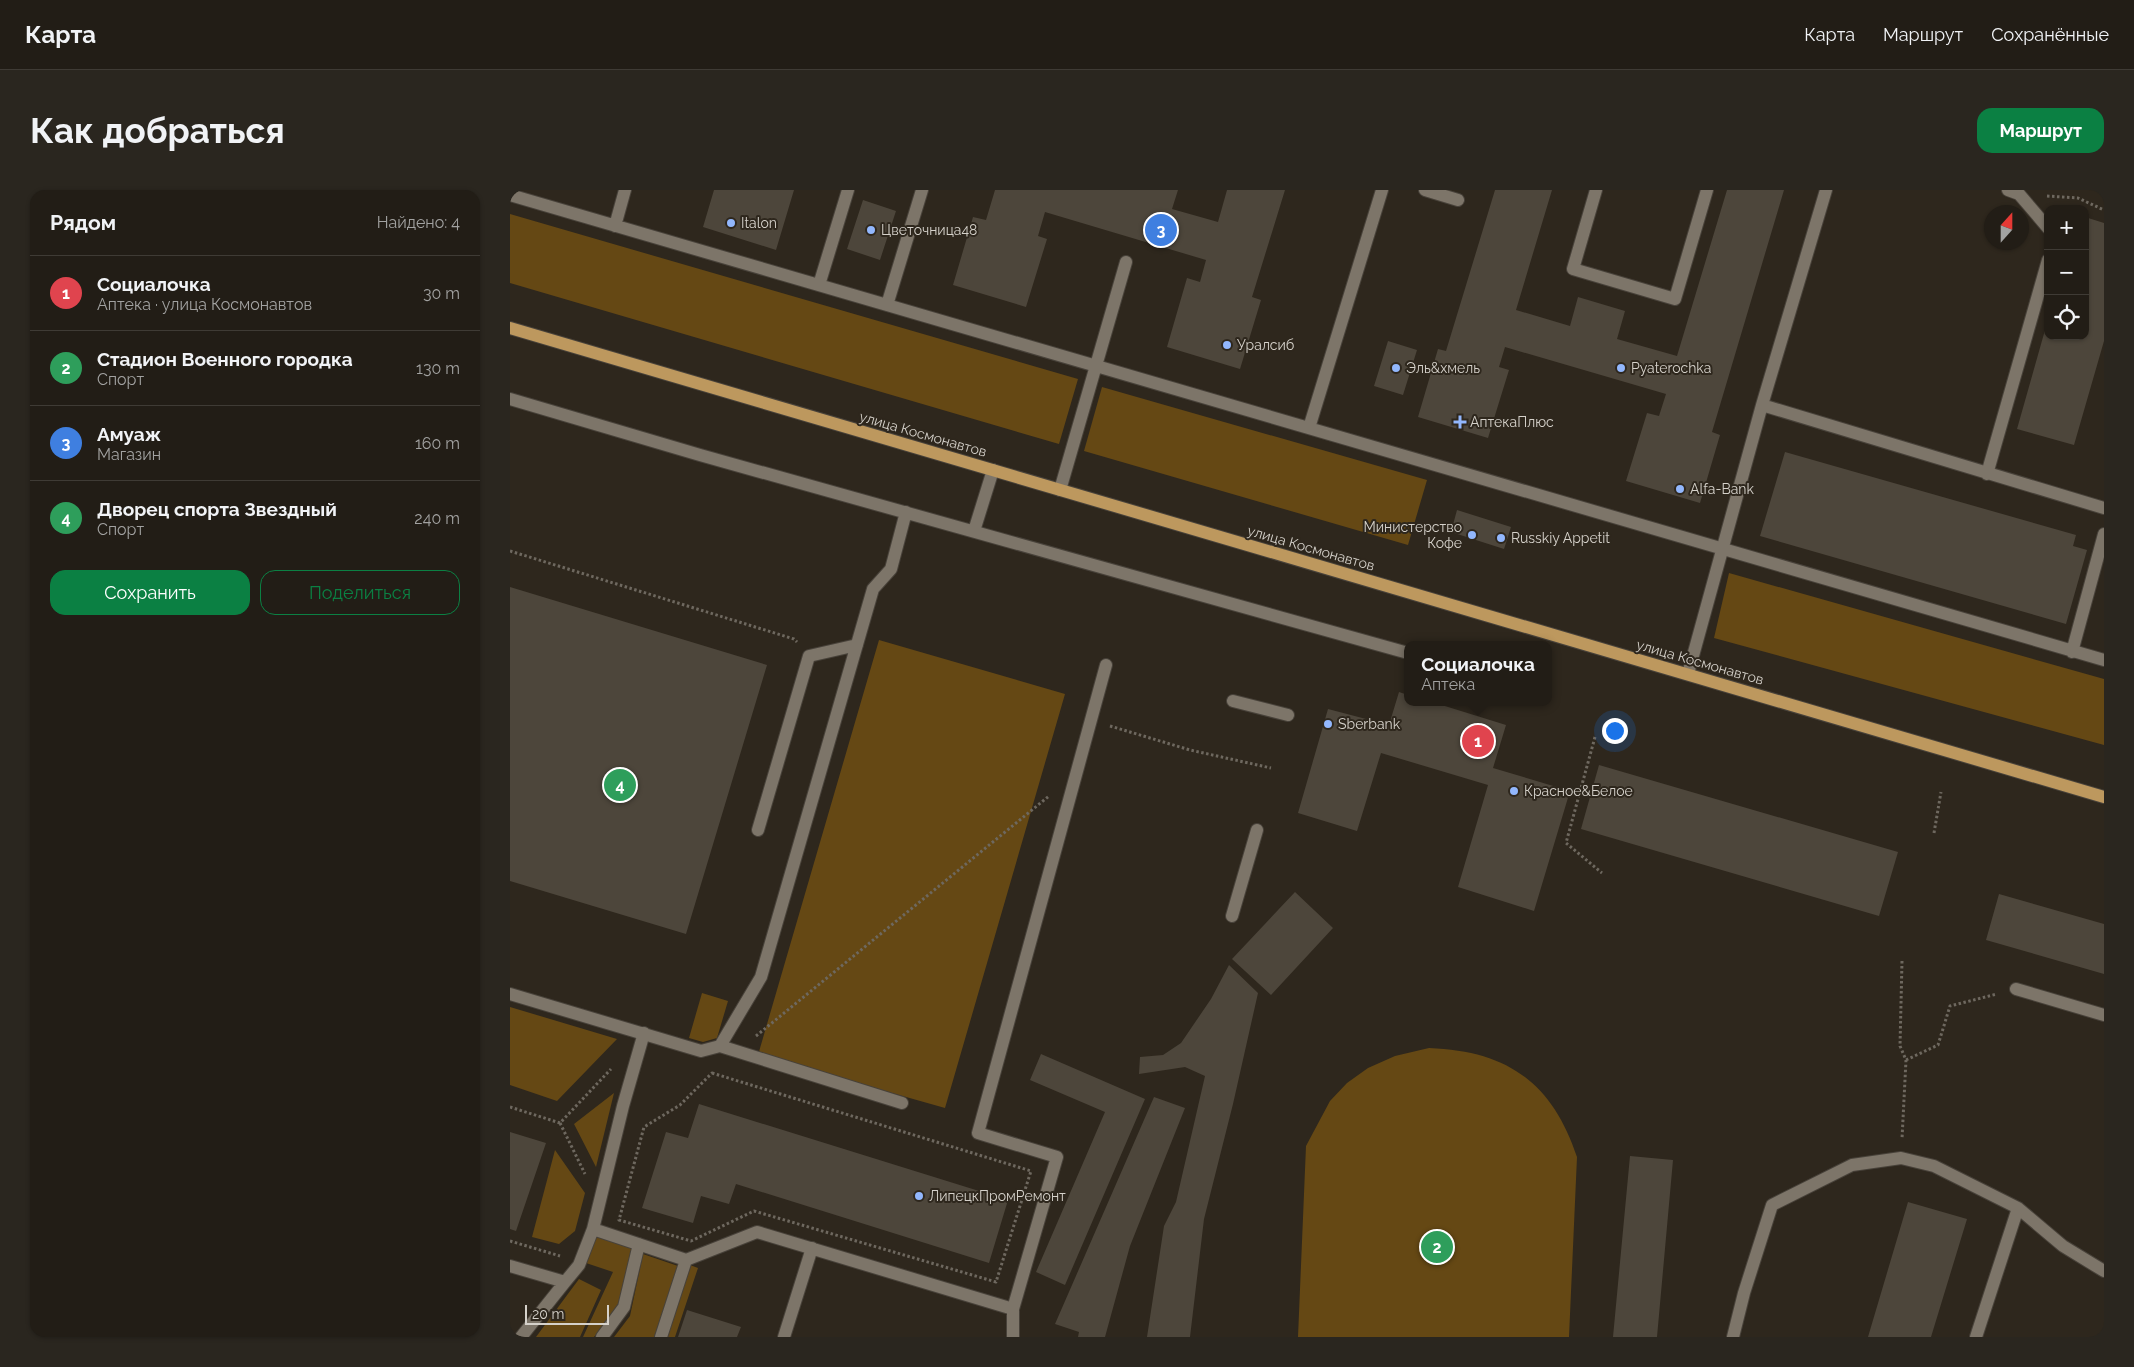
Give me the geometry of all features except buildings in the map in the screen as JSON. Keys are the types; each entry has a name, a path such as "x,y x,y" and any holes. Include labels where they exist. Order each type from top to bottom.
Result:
{"main road":[{"name":"улица Космонавтов","path":"510,328 2104,797"}],"lane":[{"path":"615,226 625,190"},
{"path":"820,285 848,190"},
{"path":"887,305 922,190"},
{"path":"1309,428 1382,190"},
{"path":"1425,190 1458,200"},
{"path":"1596,190 1573,270 1675,299 1707,190"},
{"path":"1688,674 1724,549 1762,405 1826,190"},
{"path":"2014,192 2044,224"},
{"path":"510,195 2104,660"},
{"path":"1060,490 1126,262"},
{"path":"1987,474 2044,274"},
{"path":"510,399 700,455 1404,652"},
{"path":"1762,405 2104,508"},
{"path":"974,531 993,470"},
{"path":"720,1046 761,977 873,589 891,569 906,512"},
{"path":"2072,652 2104,534"},
{"path":"758,830 809,656 857,645"},
{"path":"1013,1337 1013,1309 1056,1157 978,1133 1106,665"},
{"path":"1234,701 1288,715"},
{"path":"1232,916 1257,830"},
{"path":"2016,989 2104,1015"},
{"path":"510,994 701,1051 720,1046 902,1103"},
{"path":"521,1337 579,1265 592,1229 623,1106 644,1033"},
{"path":"1733,1337 1744,1293 1772,1205 1852,1165 1901,1158 1934,1166 2018,1208 2063,1246 2104,1271"},
{"path":"1976,1337 2018,1208"},
{"path":"592,1229 686,1260 756,1232 1013,1309"},
{"path":"602,1337 624,1307 638,1244"},
{"path":"784,1337 812,1248"},
{"path":"661,1337 686,1260"},
{"path":"510,1266 565,1282"}],"path":[{"path":"2014,192 2078,198 2104,210"},
{"path":"510,551 794,638 809,656"},
{"path":"1090,720 1190,750 1271,768"},
{"path":"1595,737 1566,843 1602,873"},
{"path":"712,1073 1031,1171 996,1282 754,1211 691,1241 619,1220 644,1127 680,1105 712,1073 1075,774"},
{"path":"1934,833 1941,792"},
{"path":"1901,1158 1906,1060 1900,1046 1902,961"},
{"path":"1906,1060 1938,1045 1950,1006 2016,989"},
{"path":"560,1123 612,1068"},
{"path":"510,1107 560,1123 599,1202"},
{"path":"510,1241 561,1256 579,1245 587,1244"}],"shaded area":[{"path":"510,214 1078,379 1059,444 510,283"},
{"path":"1102,387 1427,480 1408,545 1084,451"},
{"path":"1729,573 2104,679 2104,745 1714,638"},
{"path":"879,640 1065,694 945,1108 758,1055"},
{"path":"702,993 728,1001 717,1038 703,1042 689,1038"},
{"path":"510,1007 617,1039 557,1101 510,1085"},
{"path":"1429,1048 1457,1050 1504,1064 1540,1090 1567,1131 1577,1157 1569,1337 1298,1337 1306,1146 1330,1101 1347,1083 1368,1068 1395,1056"},
{"path":"614,1093 596,1167 574,1124"},
{"path":"555,1150 585,1193 575,1231 559,1244 532,1237"},
{"path":"596,1236 633,1249 619,1306 594,1337 583,1337 613,1272 586,1263"},
{"path":"643,1254 678,1266 655,1337 614,1337 630,1316"},
{"path":"690,1265 698,1268 675,1337 666,1337"},
{"path":"579,1279 601,1290 580,1337 536,1337"}],"place":[{"name":"Italon","path":"731,223"},
{"name":"Цветочница48","path":"871,230"},
{"name":"Амуаж","path":"1161,230"},
{"name":"Уралсиб","path":"1227,345"},
{"name":"Эль&хмель","path":"1396,368"},
{"name":"Pyaterochka","path":"1621,368"},
{"name":"АптекаПлюс","path":"1460,422"},
{"name":"Alfa-Bank","path":"1680,489"},
{"name":"Министерство Кофе","path":"1472,535"},
{"name":"Russkiy Appetit","path":"1501,538"},
{"name":"Sberbank","path":"1328,724"},
{"name":"Социалочка","path":"1478,741"},
{"name":"Дворец спорта Звездный","path":"620,785"},
{"name":"Красное&Белое","path":"1514,791"},
{"name":"ЛипецкПромРемонт","path":"919,1196"},
{"name":"Стадион Военного городка","path":"1437,1247"}]}
